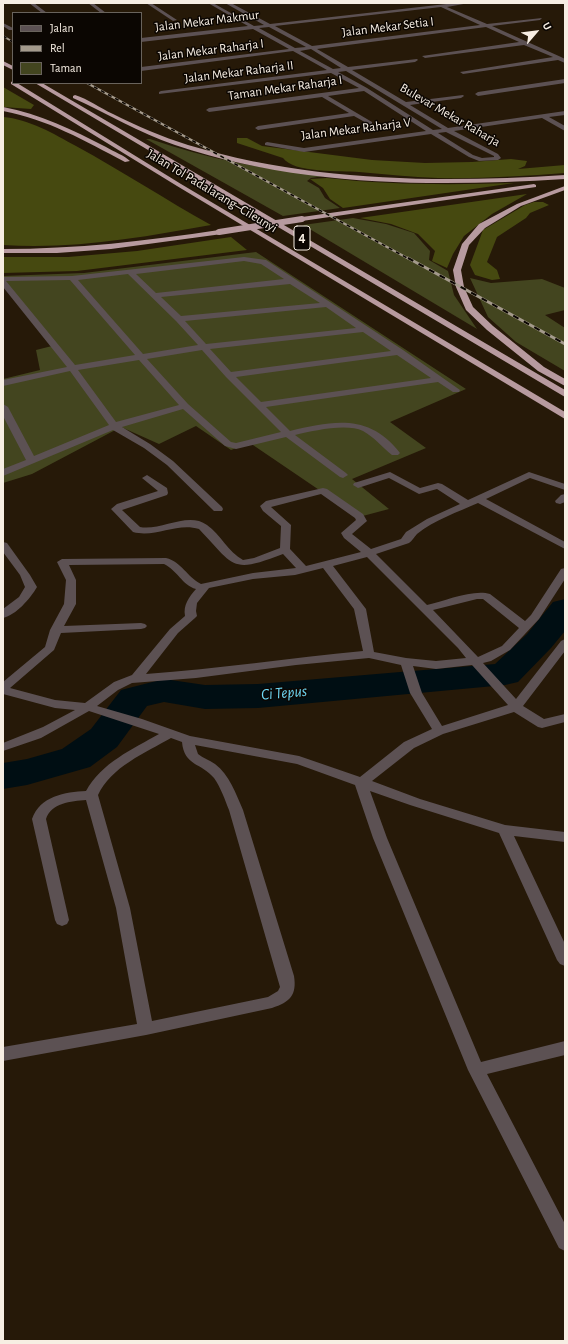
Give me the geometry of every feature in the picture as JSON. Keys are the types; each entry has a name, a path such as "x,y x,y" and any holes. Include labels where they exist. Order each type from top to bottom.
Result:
{"highway":[{"path":"3,63 12,68"},
{"name":"Jalan Tol Padalarang–Cileunyi","path":"14,84 179,185 565,416"},
{"path":"41,84 85,102 111,116 160,137 203,152 271,167 375,180 488,181 565,177"},
{"name":"Jalan Tol Padalarang–Cileunyi","path":"41,84 565,394"},
{"path":"3,109 36,117 58,126 129,162 179,185"},
{"path":"3,251 37,252 131,245 565,182"},
{"path":"565,188 519,205 482,226 466,244 457,270 460,287 469,308 490,328 541,369 565,383"}],"street":[{"path":"31,3 44,12"},
{"path":"90,3 103,12"},
{"path":"148,3 174,20"},
{"path":"212,4 228,3"},
{"name":"Bulevar Mekar Raharja","path":"212,4 364,89 471,156 481,160 498,158 496,155 448,130 404,104 349,69 228,3"},
{"path":"436,3 562,59"},
{"name":"Jalan Mekar Makmur","path":"142,40 466,3"},
{"name":"Jalan Mekar Setia I","path":"294,51 540,20"},
{"path":"3,24 11,29"},
{"path":"425,56 526,43"},
{"name":"Jalan Mekar Raharja I","path":"142,69 294,51"},
{"path":"463,72 562,59"},
{"name":"Jalan Mekar Raharja II","path":"161,93 415,60"},
{"path":"478,94 565,81"},
{"name":"Taman Mekar Raharja I","path":"209,110 364,89"},
{"path":"323,95 370,122"},
{"path":"404,104 461,96"},
{"name":"Jalan Mekar Raharja V","path":"267,144 304,150 565,113"},
{"path":"258,128 354,114"},
{"path":"543,116 565,129"},
{"path":"3,280 72,278 244,259 264,262 456,390"},
{"path":"130,272 156,295 229,375 288,434 343,475"},
{"path":"72,278 185,406 232,446 346,424 365,428 394,452"},
{"path":"3,280 72,368 114,426 147,446 170,463 218,509"},
{"path":"156,295 292,281"},
{"path":"179,319 327,305"},
{"path":"3,383 72,368 140,356 204,347 365,329"},
{"path":"229,375 400,352"},
{"path":"258,405 440,379"},
{"path":"3,473 114,426 185,406"},
{"path":"3,407 32,461"},
{"path":"3,689 50,648 56,630 70,604 71,580 62,562 166,561 176,565 194,586 205,586 253,576 304,570 369,553 405,541 409,538 410,534 431,521 529,474 565,487"},
{"path":"358,485 390,476 419,491 435,486 440,487 466,504"},
{"path":"147,478 163,490 163,493 121,506 116,509 137,530 147,531 189,524 200,525 233,558 244,563 285,550"},
{"path":"304,570 285,550 286,525 265,506 270,503 323,491 359,516 362,521 346,534 369,553 462,646 516,706 539,724 565,718"},
{"path":"478,499 565,546"},
{"path":"3,545 25,575 31,586 25,597 3,615"},
{"path":"326,564 360,609 369,654"},
{"path":"3,747 18,743 50,730 91,708 120,682 138,678 174,676 296,660 369,654 406,664 436,665 476,663 506,648 535,617 565,571"},
{"path":"138,678 174,631 191,616 189,612 191,604 194,598 205,586"},
{"path":"424,609 482,596 489,599 525,627"},
{"path":"56,630 141,626"},
{"path":"361,783 409,745 439,731 516,706 565,643"},
{"path":"406,664 416,693 439,731"},
{"path":"3,689 55,704 91,708 138,722 188,740 299,760 415,802 504,830 565,837"},
{"path":"146,1029 123,908 90,795 93,788 108,772 171,733"},
{"path":"3,1054 146,1029 272,1002 284,995 288,987 236,810 227,789 214,770 191,756 188,751 188,740"},
{"path":"361,783 380,838 476,1070 565,1242"},
{"path":"62,920 39,819 40,813 43,808 59,801 78,796 90,795"},
{"path":"504,830 565,960"},
{"path":"476,1070 565,1048"}],"green space":[{"path":"146,139 214,158 279,170 324,176 311,178 307,181 319,188 325,198 340,208 283,216"},
{"path":"353,218 386,224 414,233 430,251 429,260 448,271 454,295 477,329 303,225"},
{"path":"256,252 466,389 390,422 426,448 352,479 389,509 359,517 250,443 231,450 196,426 159,444 121,427 32,474 3,483 3,379 40,370 36,350 52,346 3,276 84,273"},
{"path":"470,278 491,283 542,279 565,288 565,310 545,315 565,328 565,371 516,342 488,317"}],"shaded area":[{"path":"3,87 34,105 31,109 3,107"},
{"path":"3,117 13,118 32,124 59,137 110,165 211,225 134,238 81,244 55,246 3,245"},
{"path":"237,138 247,138 262,146 372,160 425,163 511,159 527,161 525,166 518,169 565,165 565,173 502,177 428,178 307,169 288,163 283,158 237,143"},
{"path":"327,178 420,184 514,183 343,208 330,199 323,188 310,179"},
{"path":"527,194 492,214 464,236 453,254 447,268 432,261 435,251 418,234 391,224 360,218"},
{"path":"534,202 543,202 549,205 530,213 526,218 497,237 487,262 497,270 500,279 492,280 475,275 470,265 483,230 525,205"},
{"path":"231,237 247,250 77,271 3,273 3,257 68,257 137,251"}],"waterway":[{"name":"Ci Tepus","path":"3,776 27,772 76,758 104,738 134,698 164,690 205,697 258,696 505,674 539,641 565,609"}],"railway":[{"path":"3,36 12,41"},
{"path":"89,84 409,259"},
{"path":"408,258 565,344"}]}
